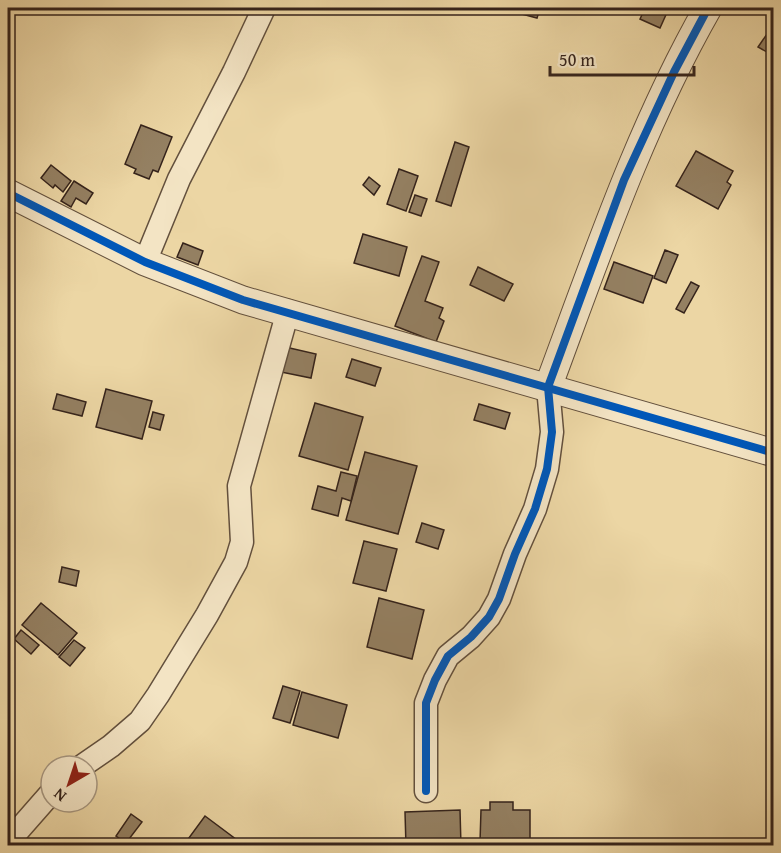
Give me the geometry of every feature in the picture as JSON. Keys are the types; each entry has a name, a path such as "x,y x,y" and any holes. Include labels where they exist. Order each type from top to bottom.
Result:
{"street":[{"path":"145,262 179,179 264,8"},
{"path":"426,791 426,704 435,680 448,656 489,617 500,599 515,554 535,509 547,468 552,432 548,387 624,180 674,72 708,8"},
{"path":"8,193 145,262 243,300 288,311 774,453"},
{"path":"99,754 140,721 201,626 236,562 242,542 239,486 288,311"},
{"path":"8,842 39,807"}],"building":[{"path":"520,8 540,8 537,18 518,13"},
{"path":"645,8 669,8 660,28 640,19"},
{"path":"774,24 774,56 758,47"},
{"path":"141,125 172,137 158,172 153,170 149,179 134,173 136,169 125,164"},
{"path":"455,142 469,147 451,206 436,201"},
{"path":"696,151 733,171 727,182 731,185 718,209 676,186"},
{"path":"51,165 71,181 63,192 55,185 53,188 41,178"},
{"path":"399,169 418,176 406,211 387,204"},
{"path":"369,177 380,186 374,195 363,185"},
{"path":"74,181 93,193 86,204 76,198 71,207 61,201"},
{"path":"415,195 427,199 421,216 409,212"},
{"path":"363,234 407,247 399,276 354,263"},
{"path":"183,243 203,251 198,265 177,257"},
{"path":"665,250 678,255 666,283 654,278"},
{"path":"422,256 439,262 425,301 443,308 439,318 444,321 436,342 395,326"},
{"path":"614,262 653,276 643,303 604,289"},
{"path":"478,267 513,284 504,301 470,285"},
{"path":"691,282 699,286 684,313 676,309"},
{"path":"281,346 316,354 311,378 276,371"},
{"path":"352,359 381,368 375,386 346,377"},
{"path":"106,389 152,401 142,439 96,427"},
{"path":"57,394 86,402 82,416 53,409"},
{"path":"315,403 363,417 348,470 299,456"},
{"path":"479,404 510,413 505,429 474,420"},
{"path":"153,412 164,415 160,430 149,427"},
{"path":"365,452 417,466 398,534 346,520"},
{"path":"341,472 357,476 351,501 342,498 338,516 312,509 318,486 336,491"},
{"path":"422,523 444,530 438,549 416,542"},
{"path":"364,541 397,549 386,591 353,583"},
{"path":"62,567 79,571 76,586 59,582"},
{"path":"379,598 424,610 412,659 367,647"},
{"path":"41,603 77,633 58,655 22,625"},
{"path":"21,630 39,645 31,654 14,639"},
{"path":"74,640 85,648 70,666 59,657"},
{"path":"283,686 300,691 290,723 273,718"},
{"path":"302,692 347,705 338,738 293,725"},
{"path":"490,802 513,802 513,810 530,810 530,843 480,842 481,810 490,810"},
{"path":"460,810 461,846 406,846 405,812"},
{"path":"131,814 142,822 126,843 116,836"},
{"path":"205,816 241,843 239,846 183,846"}],"cycle path":[{"path":"426,791 426,703 448,656 471,637 489,617 499,599 515,554 535,509 547,469 552,432 548,387 624,180 674,72 708,8"},
{"path":"8,193 145,262 243,300 774,453"}]}
